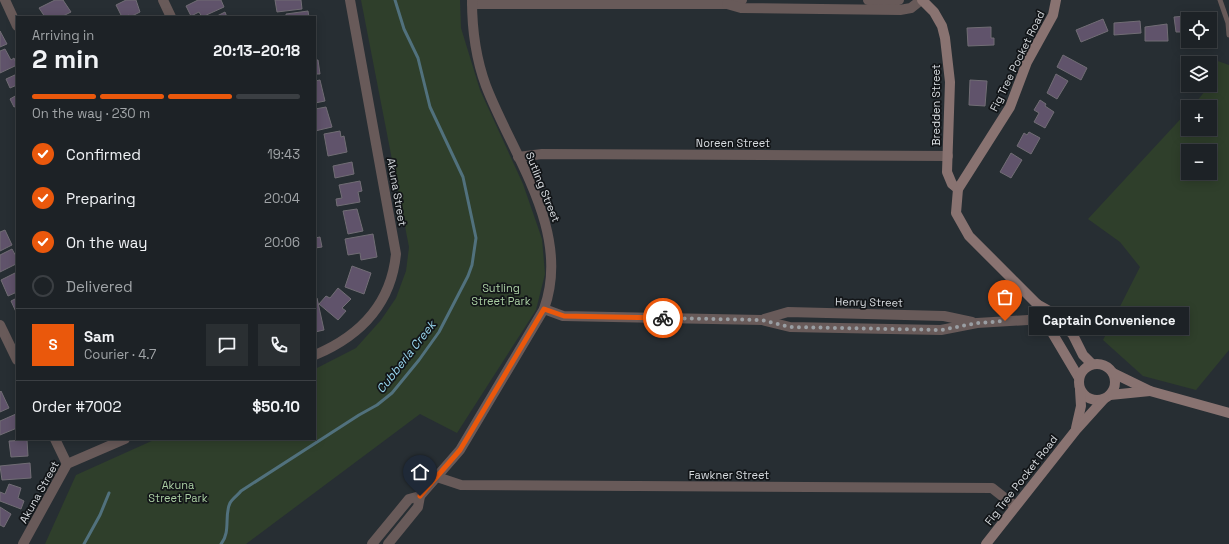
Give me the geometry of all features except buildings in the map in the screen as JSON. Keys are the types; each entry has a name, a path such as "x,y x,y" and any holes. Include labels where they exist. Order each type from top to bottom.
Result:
{"main road":[{"name":"Bredden Street","path":"922,0 934,12 942,26 945,38 950,82 947,172 952,184 958,189"},
{"name":"Fig Tree Pocket Road","path":"1056,0 1053,15 1027,62 1010,107 958,189 956,213 969,236 1037,304 1053,313 1072,335 1083,355 1092,364"},
{"name":"Fig Tree Pocket Road","path":"1037,304 1044,319 1079,378"},
{"path":"1150,391 1107,397 1099,400 1088,398 1080,390 1079,378 1084,370 1092,364 1104,365 1113,373 1150,391 1229,413"},
{"path":"1107,397 1115,384 1113,373"},
{"name":"Fig Tree Pocket Road","path":"1076,430 1081,406 1080,390"},
{"name":"Fig Tree Pocket Road","path":"986,544 1076,430 1107,397"}],"street":[{"path":"5,0 16,24"},
{"path":"163,0 171,16"},
{"name":"Akuna Street","path":"316,355 330,348 356,331 378,308 394,268 396,254 350,0"},
{"path":"472,2 727,4 742,0"},
{"path":"868,0 890,2 899,0"},
{"path":"727,4 741,8 900,10 911,8 922,0"},
{"name":"Sutling Street","path":"388,544 418,507 420,496 460,450 544,309 549,294 552,265 549,237 541,211 486,86 477,56 472,2"},
{"name":"Noreen Street","path":"518,157 542,154 948,156"},
{"name":"Henry Street","path":"544,309 564,316 762,320 790,327 933,330 977,323 1044,319"},
{"name":"Henry Street","path":"762,320 788,312 944,316 977,323"},
{"path":"1044,319 1053,313"},
{"path":"0,325 16,358"},
{"path":"55,440 67,464"},
{"name":"Akuna Street","path":"24,544 67,464 123,440"},
{"name":"Fawkner Street","path":"437,477 462,485 992,488 1015,506"},
{"name":"Sutling Street","path":"372,544 409,499 420,496"}],"lane":[{"path":"1220,0 1228,22 1229,35"}],"green space":[{"path":"361,0 460,0 461,28 480,90 523,184 542,239 545,274 536,310 457,433 420,414 246,544 45,544 76,475 154,440 316,440 316,368 356,348 381,320 396,298 406,271 409,247"},
{"path":"1217,61 1229,65 1229,350 1196,390 1143,376 1103,340 1140,267 1120,242 1088,219 1181,119 1181,136 1217,136 1217,100 1198,100 1204,92 1217,92"}],"waterway":[{"name":"Cubberla Creek","path":"221,544 227,529 228,508 232,500 241,491 377,405 392,393 419,360 439,332 468,276 472,265 476,238 463,177 430,107 418,58 404,29 395,0"},
{"path":"84,544 100,515 109,493"}],"way so far":[{"path":"663,318 762,320 790,327 941,330 977,323 1005,321"}],"place":[{"name":"Captain Convenience","path":"1005,321"}],"route":[{"path":"420,496 460,450 544,309 564,316 663,318"}],"park label":[{"name":"Sutling Street Park","path":"501,294"},
{"name":"Akuna Street Park","path":"178,491"}]}
